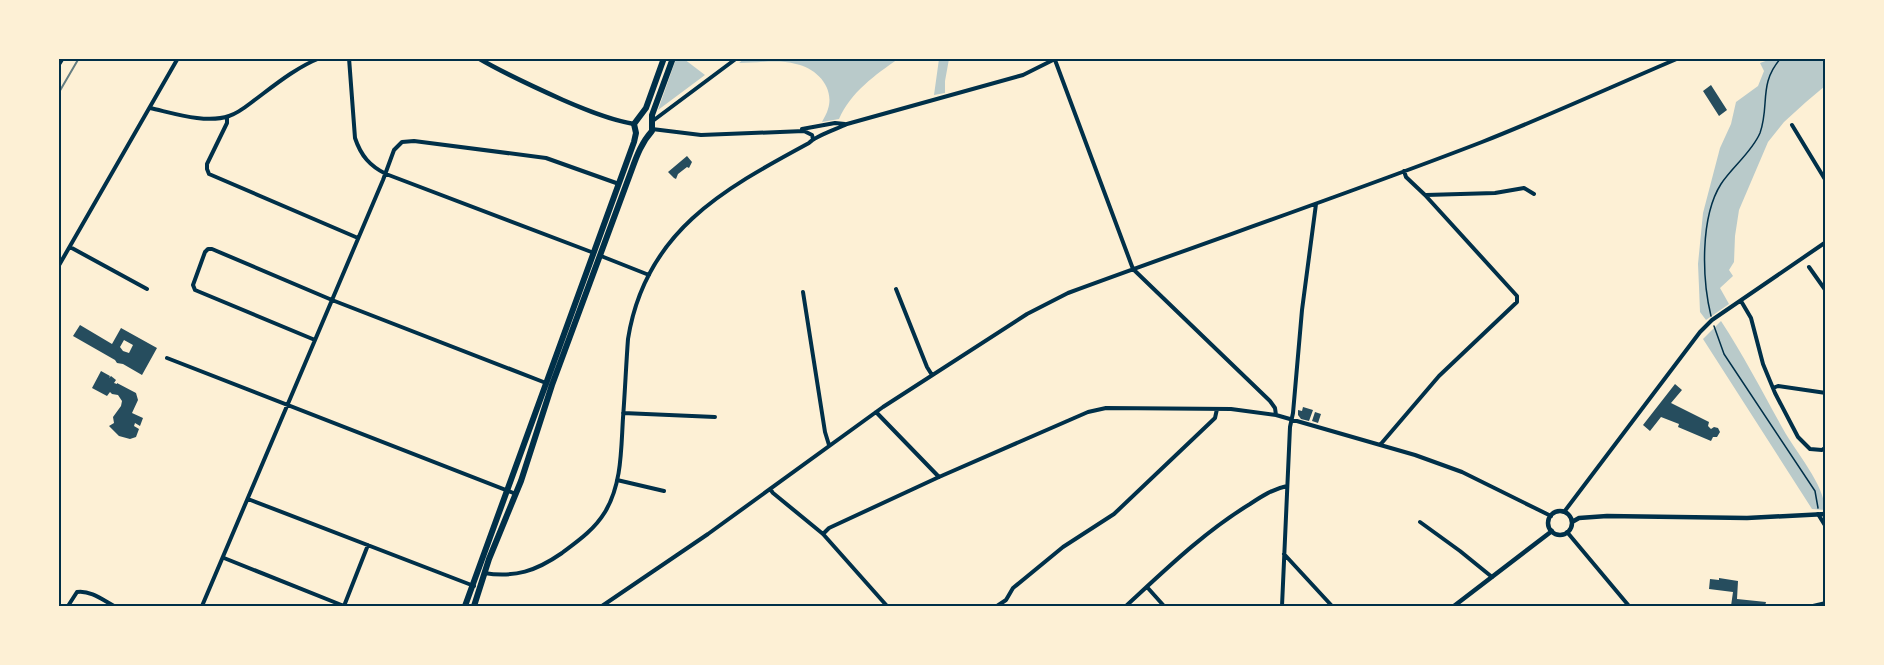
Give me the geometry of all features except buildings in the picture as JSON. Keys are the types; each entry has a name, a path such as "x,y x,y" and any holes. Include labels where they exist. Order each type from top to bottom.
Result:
{"main road":[{"path":"474,606 516,494 549,384 625,167 636,133 637,122 646,108 664,58"},
{"path":"465,606 549,384 601,256 636,159 646,136 650,134 673,58"},
{"path":"637,122 645,118 652,125"},
{"path":"636,133 646,136"}],"street":[{"path":"58,66 63,58"},
{"path":"58,267 178,58"},
{"path":"150,108 196,118 227,117 240,111 293,73 320,58"},
{"path":"349,58 353,128 358,148 369,164 386,174 594,253"},
{"path":"478,58 535,88 574,105 616,121 637,122"},
{"path":"737,58 658,116 652,125 701,135 759,134 817,125 847,124"},
{"path":"602,606 708,534 876,412 1047,303 1068,293 1316,204 1528,123 1679,58"},
{"path":"796,130 804,131 812,137 819,137 847,124 1023,75 1056,59 1133,269 1270,401 1275,408 1276,416"},
{"path":"227,117 207,164 209,174 358,238"},
{"path":"477,571 500,575 534,570 555,558 595,526 611,500 617,480 631,324 639,296 649,275 681,230 710,202 763,167 809,142 813,128 817,125"},
{"path":"1792,125 1826,181"},
{"path":"202,606 333,300 394,150 402,142 414,141 546,158 619,184"},
{"path":"1380,445 1439,376 1517,302 1518,296 1406,177 1404,171"},
{"path":"1425,195 1495,193 1524,188 1534,194"},
{"path":"1282,606 1292,420 1302,310 1316,204"},
{"path":"1564,512 1700,332 1712,320 1826,242"},
{"path":"70,247 147,289"},
{"path":"315,340 195,290 193,285 205,252 212,249 333,300 549,384"},
{"path":"601,256 649,275"},
{"path":"1809,267 1826,291"},
{"path":"896,289 932,375"},
{"path":"803,292 829,445"},
{"path":"1740,301 1751,318 1760,355 1790,423 1806,446 1814,450 1822,450 1826,447"},
{"path":"167,358 516,494"},
{"path":"1773,388 1778,386 1826,393"},
{"path":"823,534 829,528 939,477 1092,410 1106,408 1217,409 1252,411 1276,416 1414,455 1462,472 1551,516"},
{"path":"997,606 1006,600 1013,588 1063,547 1114,514 1215,418 1217,409"},
{"path":"876,412 939,477"},
{"path":"623,413 715,417"},
{"path":"617,480 664,491"},
{"path":"1126,606 1229,517 1270,492 1287,486"},
{"path":"770,489 823,534 887,606"},
{"path":"248,499 480,589"},
{"path":"1558,511 1564,512 1570,516 1571,528 1567,532 1558,534 1552,531 1549,525 1551,516 1558,511"},
{"path":"1818,514 1826,527"},
{"path":"1572,522 1579,519 1617,516 1747,518 1826,514"},
{"path":"1420,522 1492,577"},
{"path":"1454,606 1552,531"},
{"path":"1567,532 1629,606"},
{"path":"224,558 344,606 368,545"},
{"path":"1284,553 1332,606"},
{"path":"1147,587 1164,606"},
{"path":"68,606 80,591 88,592 114,606"},
{"path":"1813,606 1826,603"}],"path":[{"path":"1781,58 1774,65 1766,84 1759,135 1721,184 1713,201 1704,262 1712,320 1724,354 1815,491 1818,514"}],"shaded area":[{"path":"745,58 898,59 857,92 839,119 822,122 828,109 829,93 817,74 803,66 775,61 739,63"},
{"path":"676,59 684,59 705,75 658,110"},
{"path":"939,59 949,59 945,93 934,95"},
{"path":"1771,59 1825,59 1825,86 1784,122 1768,142 1739,210 1734,262 1729,270 1733,276 1720,288 1729,304 1706,320 1700,312 1698,264 1703,213 1720,148 1731,124 1736,102 1758,86 1764,71 1760,63"},
{"path":"1721,321 1783,429 1815,479 1824,500 1825,510 1812,509 1703,339"}],"railway":[{"path":"58,94 79,58"}]}
